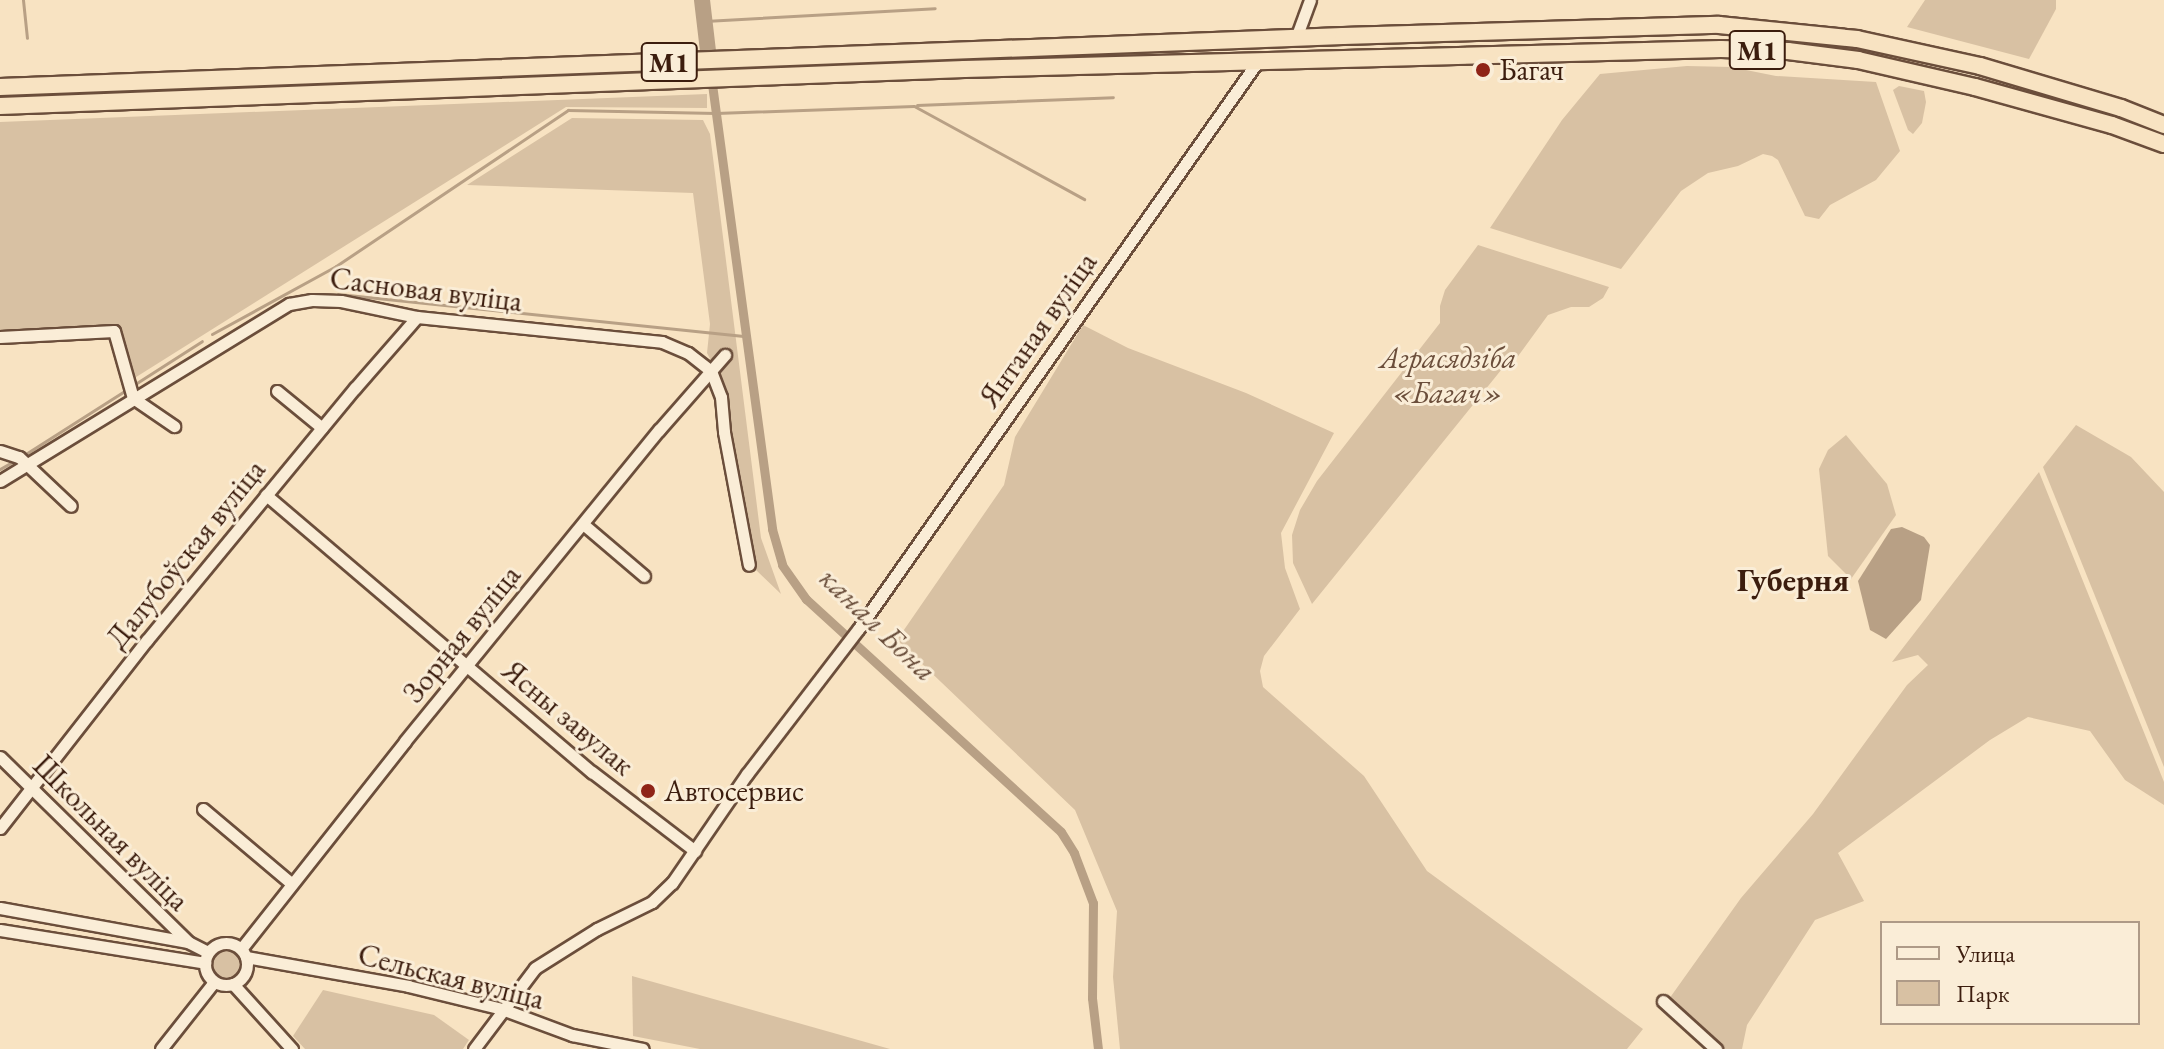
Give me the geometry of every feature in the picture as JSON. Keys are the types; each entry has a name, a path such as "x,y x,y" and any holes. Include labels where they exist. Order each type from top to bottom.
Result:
{"highway":[{"name":"М1","path":"0,87 1719,25 1785,29 1857,39 1980,66 2121,108 2164,125"},
{"name":"М1","path":"0,106 1258,61 1721,49 1788,51 1858,60 1975,87 2112,125 2164,144"}],"street":[{"path":"1296,38 1310,0"},
{"name":"Янтаная вуліца","path":"474,1049 535,968 664,893 747,774 859,628 1258,61"},
{"name":"Сасновая вуліца","path":"0,481 289,304 312,300 341,301 417,317 662,342 688,353 711,371"},
{"name":"Далубоўская вуліца","path":"0,828 93,705 417,317"},
{"path":"0,337 114,331 133,398 174,426"},
{"name":"Зорная вуліца","path":"233,984 245,973 244,953 292,884 583,524 725,355"},
{"path":"711,371 721,397 724,432 749,565"},
{"path":"277,391 322,428"},
{"path":"0,451 19,457 71,506"},
{"name":"Ясны завулак","path":"266,495 592,772 695,851"},
{"path":"583,524 644,576"},
{"name":"Школьная вуліца","path":"0,757 188,942"},
{"path":"203,809 292,884"},
{"path":"0,908 188,942 206,958 214,982"},
{"path":"0,930 206,958 227,943 244,953"},
{"name":"Сельская вуліца","path":"244,953 408,986 502,1009 572,1035 643,1049"},
{"path":"214,982 233,984 292,1049"},
{"path":"161,1049 214,982"},
{"path":"1663,1001 1716,1049"}],"green space":[{"path":"1925,0 2056,0 2056,9 2029,59 1907,27"},
{"path":"1687,66 1731,67 1776,76 1876,82 1900,151 1876,180 1830,205 1819,219 1805,216 1778,160 1772,156 1763,154 1738,166 1708,173 1681,191 1621,269 1490,228 1562,120 1600,74"},
{"path":"1899,86 1924,91 1926,102 1922,123 1913,134 1908,130 1893,90"},
{"path":"707,94 707,108 566,107 133,379 120,326 0,330 0,122"},
{"path":"572,118 703,120 710,134 761,538 781,594 756,570 722,382 707,353 710,324 693,193 467,185"},
{"name":"Аграсядзіба «Багач»","path":"1478,245 1609,287 1603,298 1589,307 1571,307 1548,315 1516,359 1510,359 1312,604 1293,563 1292,535 1300,510 1317,481 1440,323 1440,306 1445,290"},
{"path":"1083,325 1128,348 1246,393 1334,433 1281,533 1285,568 1300,609 1264,656 1260,671 1263,687 1364,776 1427,871 1643,1029 1627,1049 1120,1049 1113,977 1117,911 1075,810 897,640 1004,485 1015,437"},
{"path":"2076,425 2131,457 2164,492 2164,767 2043,467"},
{"path":"1846,435 1887,484 1896,515 1851,579 1828,556 1819,469 1828,450"},
{"path":"2039,472 2164,782 2164,805 2125,780 2090,731 2028,717 1990,740 1838,853 1864,901 1815,920 1747,1025 1742,1049 1725,1049 1669,999 1741,898 1813,814 1907,685 1928,665 1918,655 1892,662"},
{"path":"227,949 238,953 242,964 238,975 227,979 216,975 212,964 216,953"},
{"path":"632,976 890,1049 700,1049 633,1036"},
{"path":"323,990 434,1015 469,1040 463,1049 305,1049 293,1036"}],"shaded area":[{"path":"1902,527 1924,537 1930,545 1921,600 1886,639 1870,630 1858,581 1891,529"}],"waterway":[{"path":"23,0 27,38"},
{"name":"канал Бона","path":"702,0 708,51"},
{"path":"705,21 935,8"},
{"name":"канал Бона","path":"712,84 772,529 782,565 806,599 1061,832 1074,853 1093,903 1092,998 1098,1049"},
{"path":"917,105 1113,97"},
{"path":"212,334 336,266 568,110 716,113 914,106 1084,199"},
{"path":"338,294 746,336"},
{"path":"132,386 202,341"},
{"path":"24,455 126,390"},
{"path":"0,469 14,461"}],"place":[{"name":"Багач","path":"1483,70"},
{"name":"Автосервис","path":"648,791"}],"district":[{"name":"Губерня","path":"1793,580"}]}
